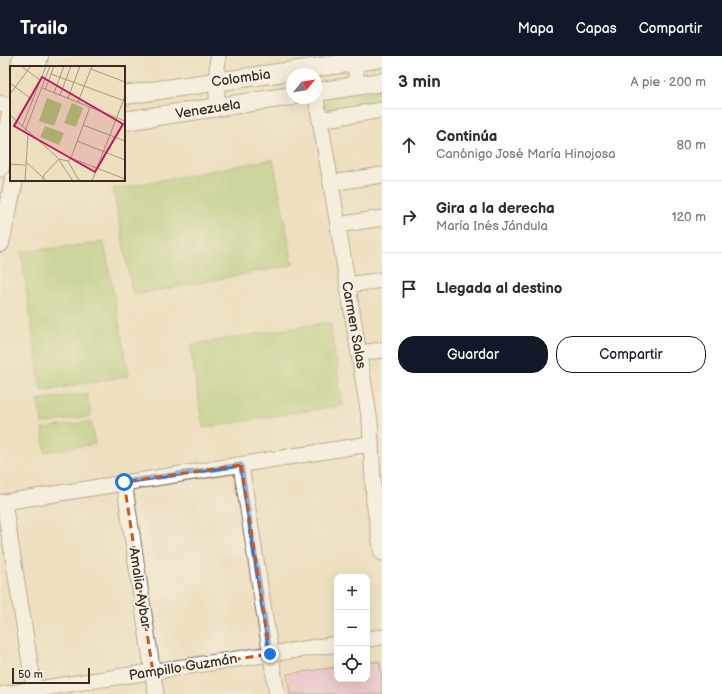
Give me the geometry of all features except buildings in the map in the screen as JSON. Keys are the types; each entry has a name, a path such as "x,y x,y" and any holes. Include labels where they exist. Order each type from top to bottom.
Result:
{"main road":[{"path":"20,66 22,56"},
{"path":"36,66 38,56"},
{"name":"Colombia","path":"125,95 216,82 356,59 382,58"},
{"path":"322,91 382,82"},
{"name":"Venezuela","path":"125,121 286,97"},
{"path":"0,168 8,140 10,122"},
{"path":"0,243 14,181"}],"street":[{"path":"218,56 216,82 218,107"},
{"path":"356,59 356,86"},
{"path":"0,103 10,107"},
{"name":"Carmen Salas","path":"317,104 360,353 370,422 374,502 382,553"},
{"path":"320,120 382,110"},
{"path":"331,183 382,175"},
{"path":"338,225 382,218"},
{"path":"348,285 382,280"},
{"path":"360,353 382,350"},
{"path":"34,692 2,502 370,444"},
{"path":"241,465 277,694"},
{"name":"Amalia Aybar","path":"124,482 156,694"},
{"path":"370,639 382,637"},
{"name":"Pampillo Guzmán","path":"4,694 34,692 334,644"}],"highlighted area":[{"path":"241,465 270,654 153,672 124,482"}],"green space":[{"path":"382,89 382,104 333,112 328,111 324,103 328,98"},
{"path":"273,159 293,265 133,295 113,189"},
{"path":"104,242 129,376 41,391 21,252"},
{"path":"330,322 343,405 203,428 190,345"},
{"path":"87,393 91,416 42,424 38,400"},
{"path":"91,421 95,444 45,452 42,429"}],"route":[{"path":"124,482 241,465 270,654"}]}
